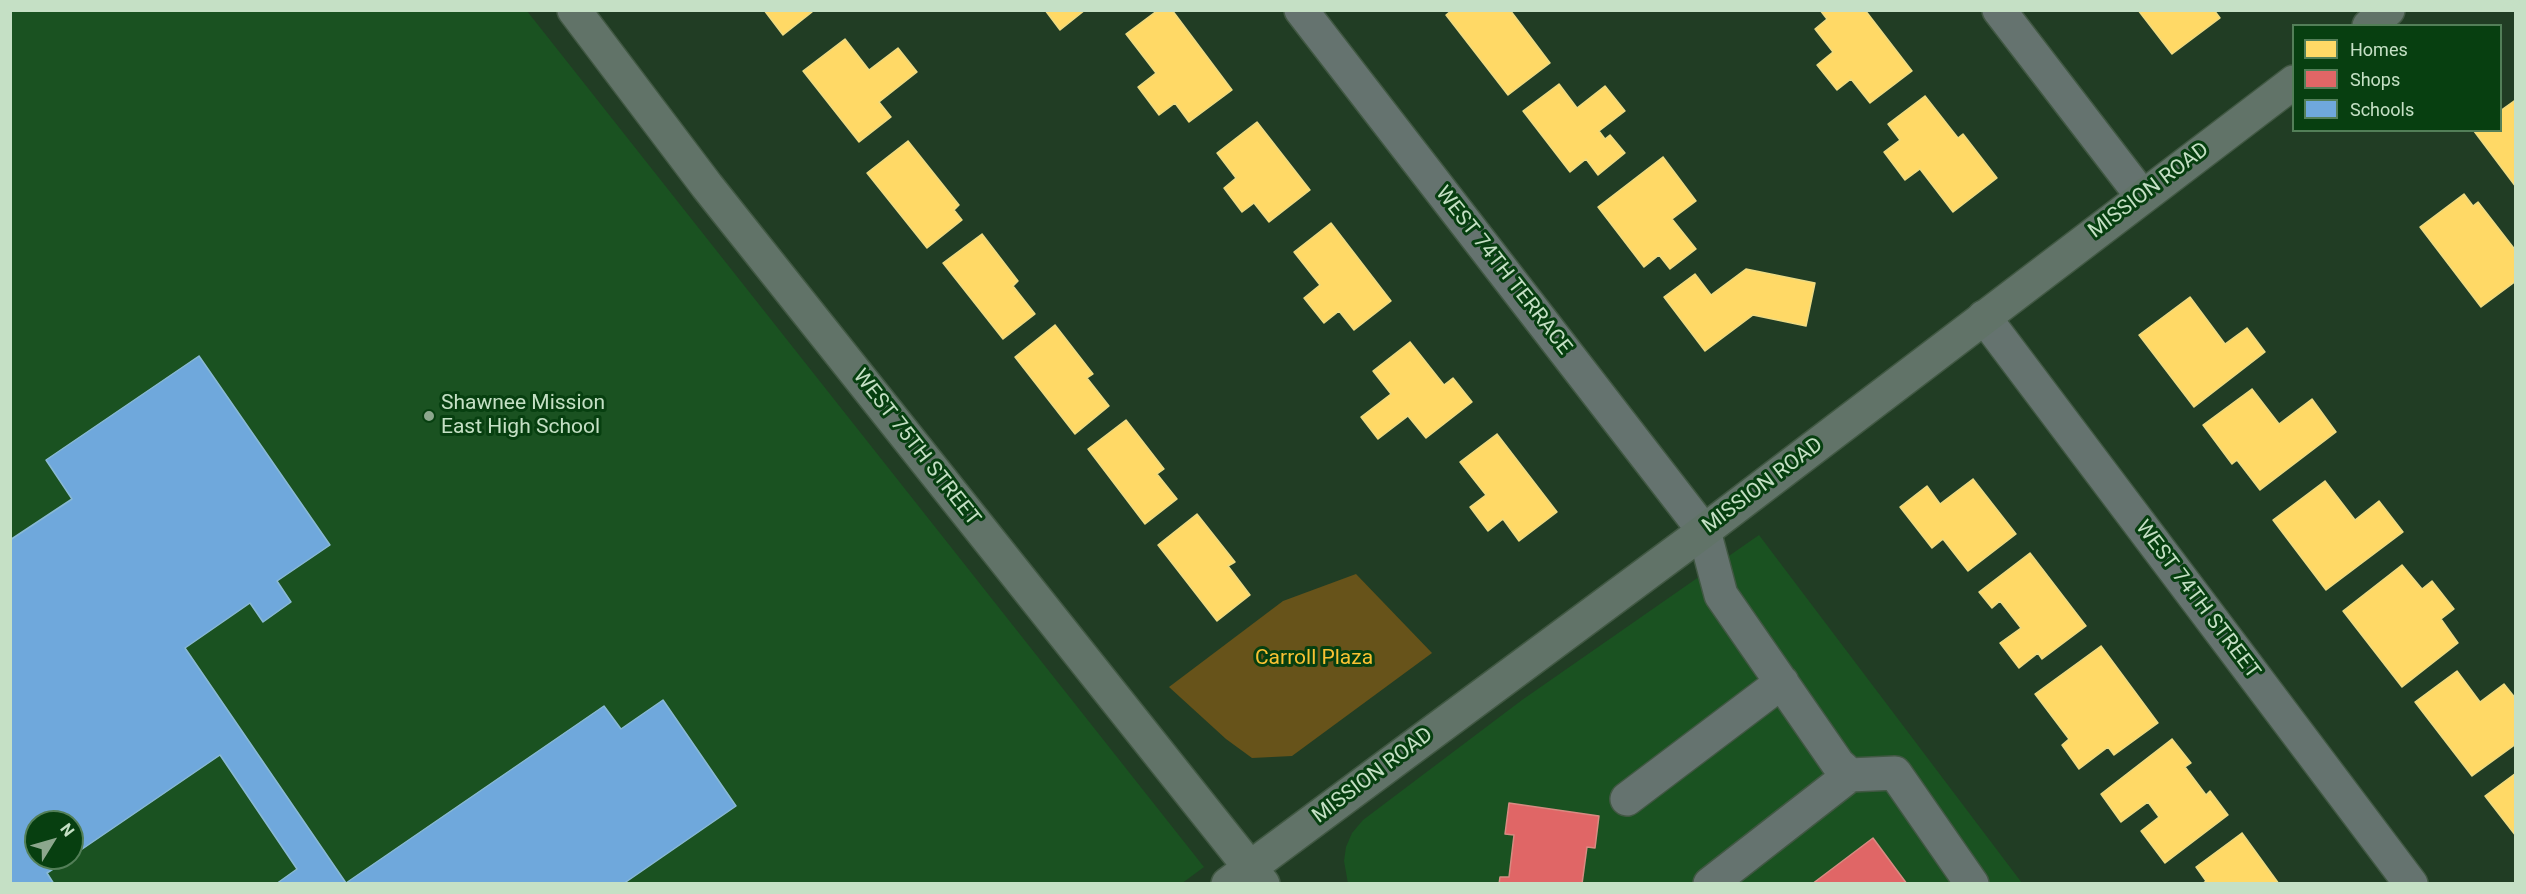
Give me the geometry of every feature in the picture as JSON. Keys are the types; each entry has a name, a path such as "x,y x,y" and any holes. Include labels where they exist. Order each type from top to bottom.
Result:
{"main road":[{"name":"WEST 75TH STREET","path":"574,10 707,186 1247,878"},
{"path":"2370,24 2388,10"},
{"name":"MISSION ROAD","path":"1247,878 2292,84"}],"street":[{"name":"WEST 74TH TERRACE","path":"1301,10 1704,531"},
{"path":"1999,10 2142,196"},
{"name":"WEST 74TH STREET","path":"1984,317 2410,884"},
{"path":"1704,531 1721,595 1838,764 1850,775"},
{"path":"1627,799 1782,682"},
{"path":"1710,884 1850,775 1895,773 1972,884"}],"shaded area":[{"name":"Shawnee Mission East High School","path":"10,11 527,11 1204,867 1181,884 11,883"},
{"path":"1759,535 2022,883 1348,884 1344,861 1346,847 1352,833 1363,820 1522,700"}],"green space":[{"name":"Carroll Plaza","path":"1356,574 1432,653 1292,756 1252,758 1226,739 1169,687 1283,601"}],"building: Homes":[{"path":"764,10 811,10 812,12 783,35"},
{"path":"1045,10 1085,10 1060,30"},
{"path":"1158,10 1172,10 1232,90 1189,122 1175,103 1159,115 1138,87 1156,73 1126,34"},
{"path":"1452,10 1510,10 1550,63 1508,95 1446,15"},
{"path":"1820,10 1865,10 1912,71 1870,103 1851,79 1837,90 1817,65 1833,52 1815,29 1827,19"},
{"path":"2138,10 2214,10 2220,18 2172,54"},
{"path":"845,39 869,70 898,48 917,72 879,102 891,117 859,142 803,71"},
{"path":"1559,84 1577,108 1605,86 1625,111 1599,131 1605,139 1610,135 1625,153 1598,175 1586,159 1570,172 1523,111"},
{"path":"1925,96 1958,138 1963,134 1997,178 1953,212 1920,169 1905,180 1884,152 1900,140 1888,124"},
{"path":"2514,101 2516,103 2516,187 2475,132 2502,132 2502,110"},
{"path":"1257,122 1310,190 1269,222 1254,203 1242,212 1224,188 1236,178 1217,153"},
{"path":"908,141 959,205 954,210 962,220 927,248 867,173"},
{"path":"1663,157 1696,201 1672,219 1696,249 1670,269 1659,255 1644,267 1598,207"},
{"path":"2464,194 2473,206 2478,202 2516,251 2516,281 2481,307 2420,227"},
{"path":"1331,223 1391,301 1354,330 1339,311 1324,323 1304,298 1320,285 1294,252"},
{"path":"982,234 1018,281 1013,286 1035,314 1003,339 943,263"},
{"path":"1746,269 1815,283 1806,326 1753,315 1705,351 1664,297 1695,274 1711,295"},
{"path":"2190,297 2225,344 2247,328 2265,352 2194,407 2139,335"},
{"path":"1055,325 1093,374 1087,378 1109,406 1075,434 1015,357"},
{"path":"1410,342 1444,385 1453,378 1472,402 1426,438 1408,416 1378,439 1361,417 1391,394 1373,371"},
{"path":"2252,389 2279,424 2312,399 2336,432 2260,490 2237,460 2232,464 2203,425"},
{"path":"1126,420 1164,469 1157,474 1177,499 1145,524 1088,449"},
{"path":"1497,434 1557,512 1519,541 1503,519 1488,531 1470,507 1486,495 1460,462"},
{"path":"1973,479 2016,534 1968,571 1943,539 1932,548 1900,507 1927,486 1940,504"},
{"path":"2325,481 2355,520 2379,501 2403,532 2326,590 2273,520"},
{"path":"1197,514 1235,562 1228,566 1250,595 1217,621 1158,545"},
{"path":"2030,553 2086,626 2042,659 2038,653 2019,668 2000,643 2021,628 2000,601 1992,608 1979,592"},
{"path":"2402,565 2422,589 2432,581 2454,609 2441,619 2458,643 2402,687 2343,611"},
{"path":"2101,646 2158,723 2114,755 2108,747 2079,769 2062,745 2069,739 2035,694"},
{"path":"2457,671 2480,702 2504,684 2516,699 2516,744 2472,776 2415,702"},
{"path":"2172,739 2191,763 2185,767 2206,795 2210,791 2228,815 2165,863 2141,831 2159,817 2148,802 2121,822 2101,794"},
{"path":"2516,773 2516,836 2485,796"},
{"path":"2242,833 2279,884 2202,884 2206,881 2196,867"}],"building: Shops":[{"path":"1509,803 1599,816 1595,848 1587,847 1582,884 1499,884 1500,877 1509,877 1514,835 1505,834"},
{"path":"1873,838 1907,884 1812,884"}],"building: Schools":[{"path":"199,356 330,545 277,581 291,602 263,622 250,603 185,648 346,883 604,706 621,729 663,700 736,806 623,884 276,884 297,869 220,755 84,848 84,810 24,810 24,870 52,870 47,873 54,884 10,884 10,540 72,499 46,460"}],"place":[{"name":"Shawnee Mission East High School","path":"429,416"}]}
